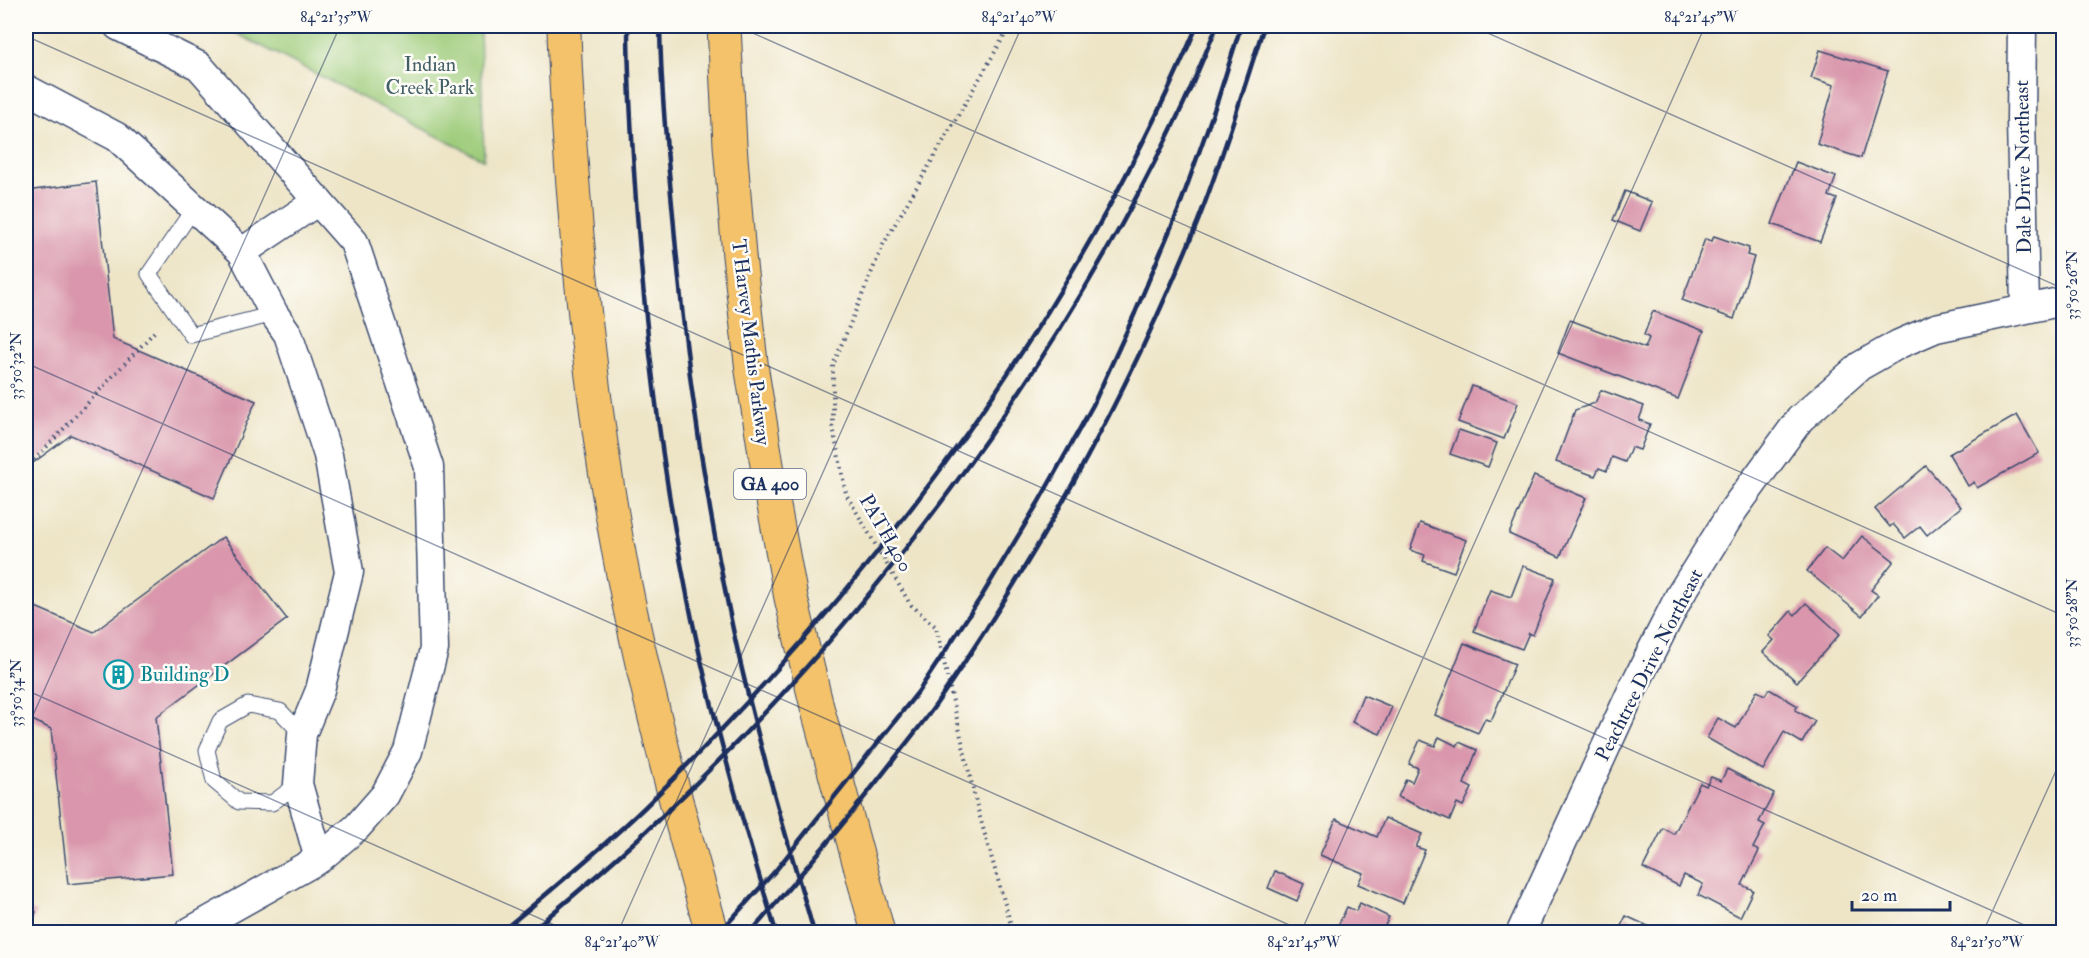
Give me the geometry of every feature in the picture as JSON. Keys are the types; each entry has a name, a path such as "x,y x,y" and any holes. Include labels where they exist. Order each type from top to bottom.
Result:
{"highway":[{"path":"564,26 570,155 593,391 635,631 712,933"},
{"name":"T Harvey Mathis Parkway","path":"724,26 739,256 752,370 771,490 791,598 814,696 878,933"}],"street":[{"path":"118,26 200,66 354,242 429,466 434,649 408,751 385,795 357,827 319,859 189,933"},
{"name":"Dale Drive Northeast","path":"2022,26 2021,119 2025,308"},
{"path":"26,89 117,137 242,252 274,314 288,334 328,455 349,572 320,690 302,734 298,784 319,859"},
{"path":"242,252 318,201"},
{"name":"Peachtree Drive Northeast","path":"1521,933 1634,686 1679,597 1734,508 1800,419 1860,366 1899,344 1936,328 2064,301"}],"lane":[{"path":"194,208 149,274 191,335 274,314"},
{"path":"298,784 272,803 239,802 214,781 207,750 220,721 248,705 280,711 302,734"}],"path":[{"name":"PATH400","path":"1010,26 884,245 833,365 833,427 846,494 910,604 936,627 977,807 1013,933"},
{"path":"26,470 174,311"}],"green space":[{"name":"Indian Creek Park","path":"222,26 480,26 484,160"}],"building":[{"path":"1820,50 1888,71 1861,158 1817,144 1834,85 1811,78"},
{"path":"1796,162 1836,177 1829,196 1837,199 1820,242 1772,224"},
{"path":"96,182 113,339 256,401 214,498 71,435 26,468 26,191"},
{"path":"1625,191 1652,202 1640,231 1613,220"},
{"path":"1714,236 1749,248 1747,255 1754,257 1734,319 1682,300 1705,239 1712,241"},
{"path":"1653,311 1704,331 1678,399 1558,353 1570,320 1645,348 1649,338 1644,335"},
{"path":"1472,386 1518,403 1504,439 1458,422"},
{"path":"1601,390 1644,406 1639,420 1650,424 1640,450 1631,447 1625,462 1612,457 1607,471 1599,468 1595,476 1556,462 1575,410 1595,403"},
{"path":"2017,415 2039,453 1977,488 1974,482 1968,486 1949,454"},
{"path":"1459,430 1497,443 1488,467 1450,454"},
{"path":"1926,466 1961,507 1927,535 1920,526 1905,538 1893,524 1890,527 1875,509"},
{"path":"1534,476 1586,498 1560,557 1509,534"},
{"path":"1420,523 1466,540 1454,572 1423,561 1425,555 1410,550"},
{"path":"1862,536 1894,561 1871,590 1878,595 1862,616 1807,571 1825,548 1842,561"},
{"name":"Building D","path":"223,537 287,619 156,717 173,874 68,884 51,729 26,717 26,603 94,632"},
{"path":"1523,566 1555,578 1533,635 1529,633 1522,649 1474,631 1490,590 1511,597"},
{"path":"1806,603 1840,634 1797,682 1763,652 1774,640 1769,636 1791,611 1795,615"},
{"path":"1464,643 1515,664 1491,721 1485,719 1478,733 1435,715"},
{"path":"1769,689 1798,706 1795,710 1815,721 1802,743 1784,732 1763,770 1707,738 1718,718 1736,728 1757,691 1765,695"},
{"path":"1363,695 1392,707 1380,734 1352,722"},
{"path":"1439,737 1457,746 1459,742 1477,750 1464,784 1472,788 1463,806 1457,803 1450,820 1398,797 1406,779 1412,782 1418,768 1409,764 1420,740 1435,746"},
{"path":"1727,769 1774,793 1759,822 1765,825 1753,848 1759,851 1742,885 1753,890 1740,917 1698,895 1703,884 1684,875 1679,886 1643,868 1663,828 1674,834 1700,783 1706,786 1711,777 1721,781"},
{"path":"1385,818 1422,834 1416,847 1425,850 1403,903 1358,884 1363,873 1320,855 1336,819 1377,837"},
{"path":"1275,871 1304,884 1297,901 1268,888"},
{"path":"1360,903 1389,917 1382,932 1335,932 1347,907 1356,911"},
{"path":"26,908 36,912 28,932 26,932"},
{"path":"1626,916 1661,932 1618,932"}],"railway":[{"path":"628,26 630,114 640,254 650,359 672,515 710,698 776,932"},
{"path":"660,26 677,265 710,512 747,691 814,932"},
{"path":"501,932 645,807 730,721 810,632 887,539 960,443 1027,344 1090,241 1146,135 1197,26"},
{"path":"530,932 641,836 735,744 811,662 883,577 952,488 1017,395 1077,301 1133,204 1183,105 1217,26"},
{"path":"720,932 776,870 918,692 983,594 1038,503 1093,405 1135,313 1178,211 1241,26"},
{"path":"751,932 840,827 932,710 1012,588 1081,469 1143,347 1198,221 1264,26"}],"place":[{"name":"Building D","path":"119,674"}]}
